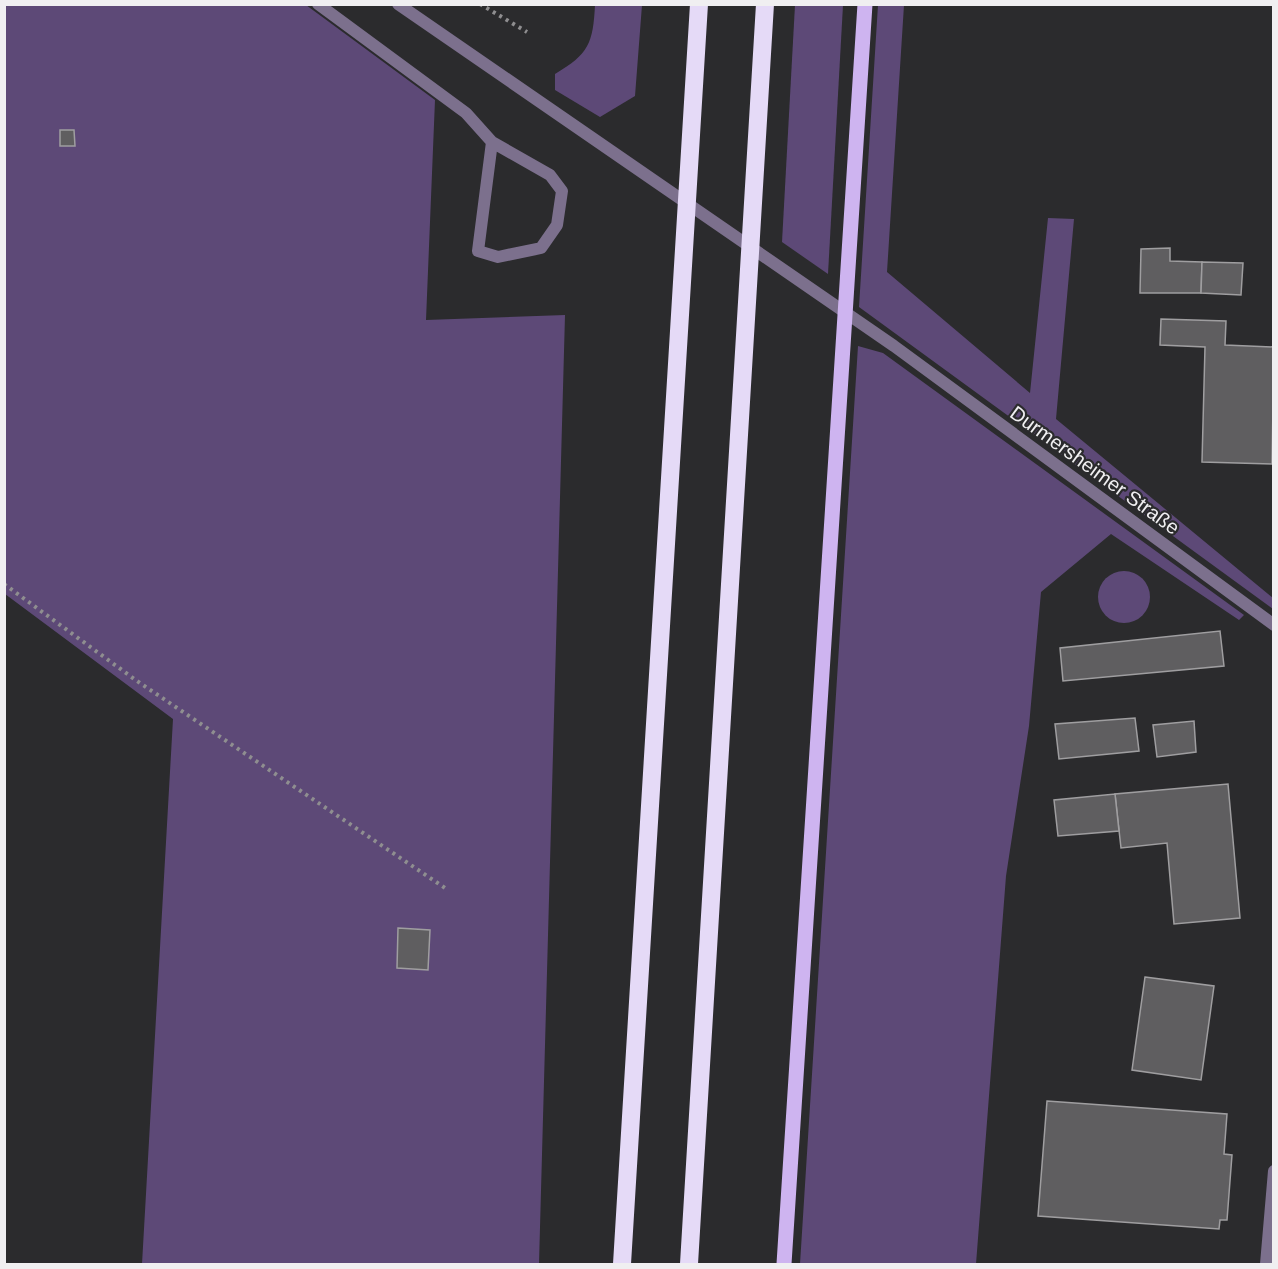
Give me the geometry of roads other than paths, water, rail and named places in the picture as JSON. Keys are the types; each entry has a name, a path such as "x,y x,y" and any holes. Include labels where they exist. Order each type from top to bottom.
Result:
{"highway":[{"path":"622,1264 699,4"},
{"path":"689,1264 765,4"}],"main road":[{"path":"784,1264 865,4"}],"lane":[{"path":"318,4 466,113 492,142 550,175 562,191 556,225 541,248 498,257 478,252 492,142"},
{"name":"Durmersheimer Straße","path":"398,4 894,345 1274,625"},
{"path":"1266,1264 1274,1171"}]}
